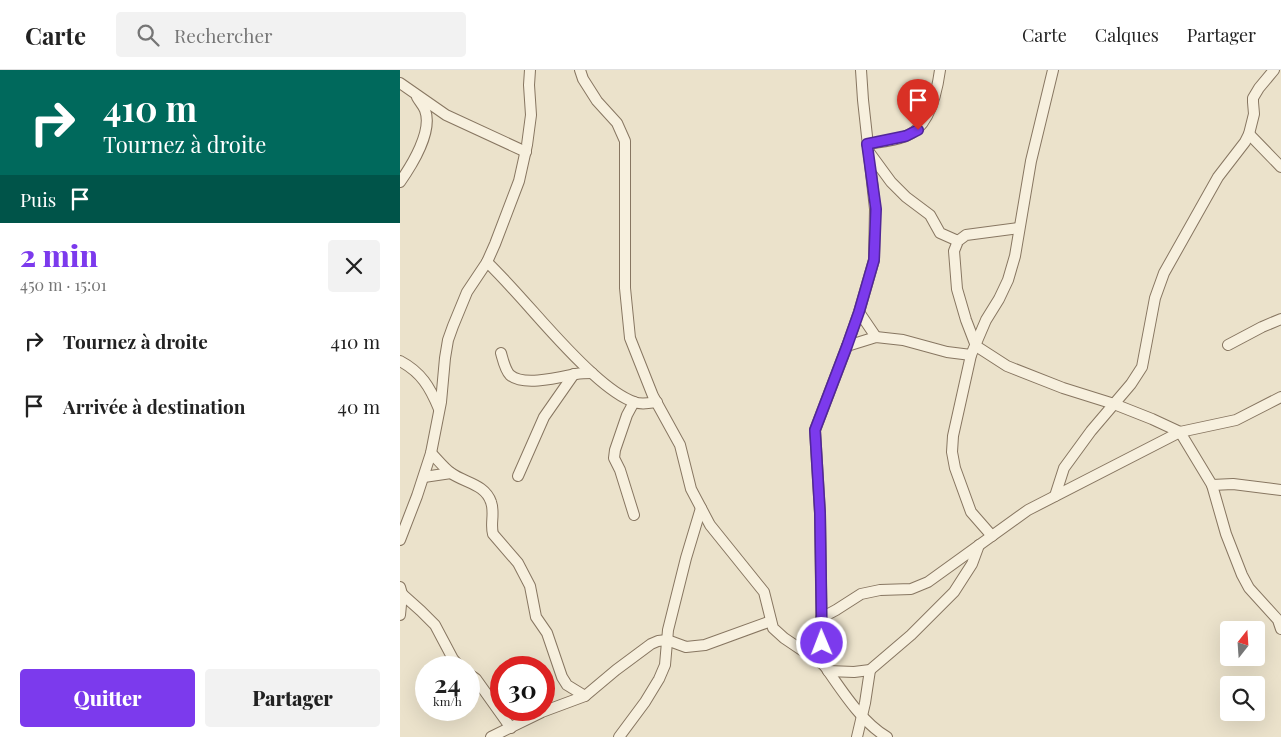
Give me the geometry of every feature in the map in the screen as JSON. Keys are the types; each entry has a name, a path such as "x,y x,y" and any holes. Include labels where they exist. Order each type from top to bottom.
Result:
{"street":[{"path":"400,540 431,454 439,411 444,358 448,340 467,292 487,262 495,244 518,182 526,152 531,115 530,70"},
{"path":"580,70 583,79 597,101 617,123 625,141 625,288 630,338 657,402 680,445 691,489 710,525 764,592 773,628 826,668 862,717 887,737"},
{"path":"826,668 822,656 820,513 815,430 859,312 874,260 876,209 861,70"},
{"path":"868,148 906,136 918,130 932,105 940,70"},
{"path":"992,536 971,512 955,468 952,452 953,436 973,350 986,320 1008,280 1031,162 1053,70"},
{"path":"1055,496 1064,468 1103,417 1132,384 1142,367 1155,298 1164,273 1218,177 1245,142 1254,114 1253,98 1274,70"},
{"path":"400,83 446,115 526,152"},
{"path":"400,182 416,158 423,141 426,122 425,111 415,94"},
{"path":"1249,134 1281,165"},
{"path":"868,148 891,182 906,197 930,215 940,233 958,240"},
{"path":"973,350 957,289 954,251 958,240 974,233 1019,228"},
{"path":"487,262 558,340 606,385 634,402 640,404 657,402"},
{"path":"859,312 876,336"},
{"path":"1228,345 1281,319"},
{"path":"847,346 876,336 903,340 947,352 973,350 1062,388 1114,404 1180,432 1212,485 1226,534 1245,582 1281,626"},
{"path":"501,353 507,371 517,378 542,380 592,373"},
{"path":"400,361 411,367 421,376 433,394 439,411"},
{"path":"518,476 544,418 576,374 580,362"},
{"path":"821,618 861,594 880,590 911,589 928,582 1028,510 1180,432 1236,420 1281,396"},
{"path":"1094,398 1103,417"},
{"path":"634,402 627,415 614,458 620,470 634,515"},
{"path":"431,454 451,473 479,486 486,493 491,503 493,534 518,563 530,586 536,617 547,633 562,677 567,685 585,696"},
{"path":"424,477 451,473"},
{"path":"1212,485 1232,484 1281,490"},
{"path":"618,737 645,702 659,680 665,665 668,648 668,630 701,508"},
{"path":"826,668 854,672 870,670 911,635 954,592 972,564 979,545"},
{"path":"400,615 401,591"},
{"path":"401,591 435,626 451,656"},
{"path":"491,737 542,712 585,696 616,670 658,640 667,640 686,647 705,645 772,621"},
{"path":"857,737 870,670"},
{"path":"480,685 511,728"}],"route":[{"path":"822,643 820,513 815,430 862,304 874,260 876,209 867,144 906,136 918,130"}]}
